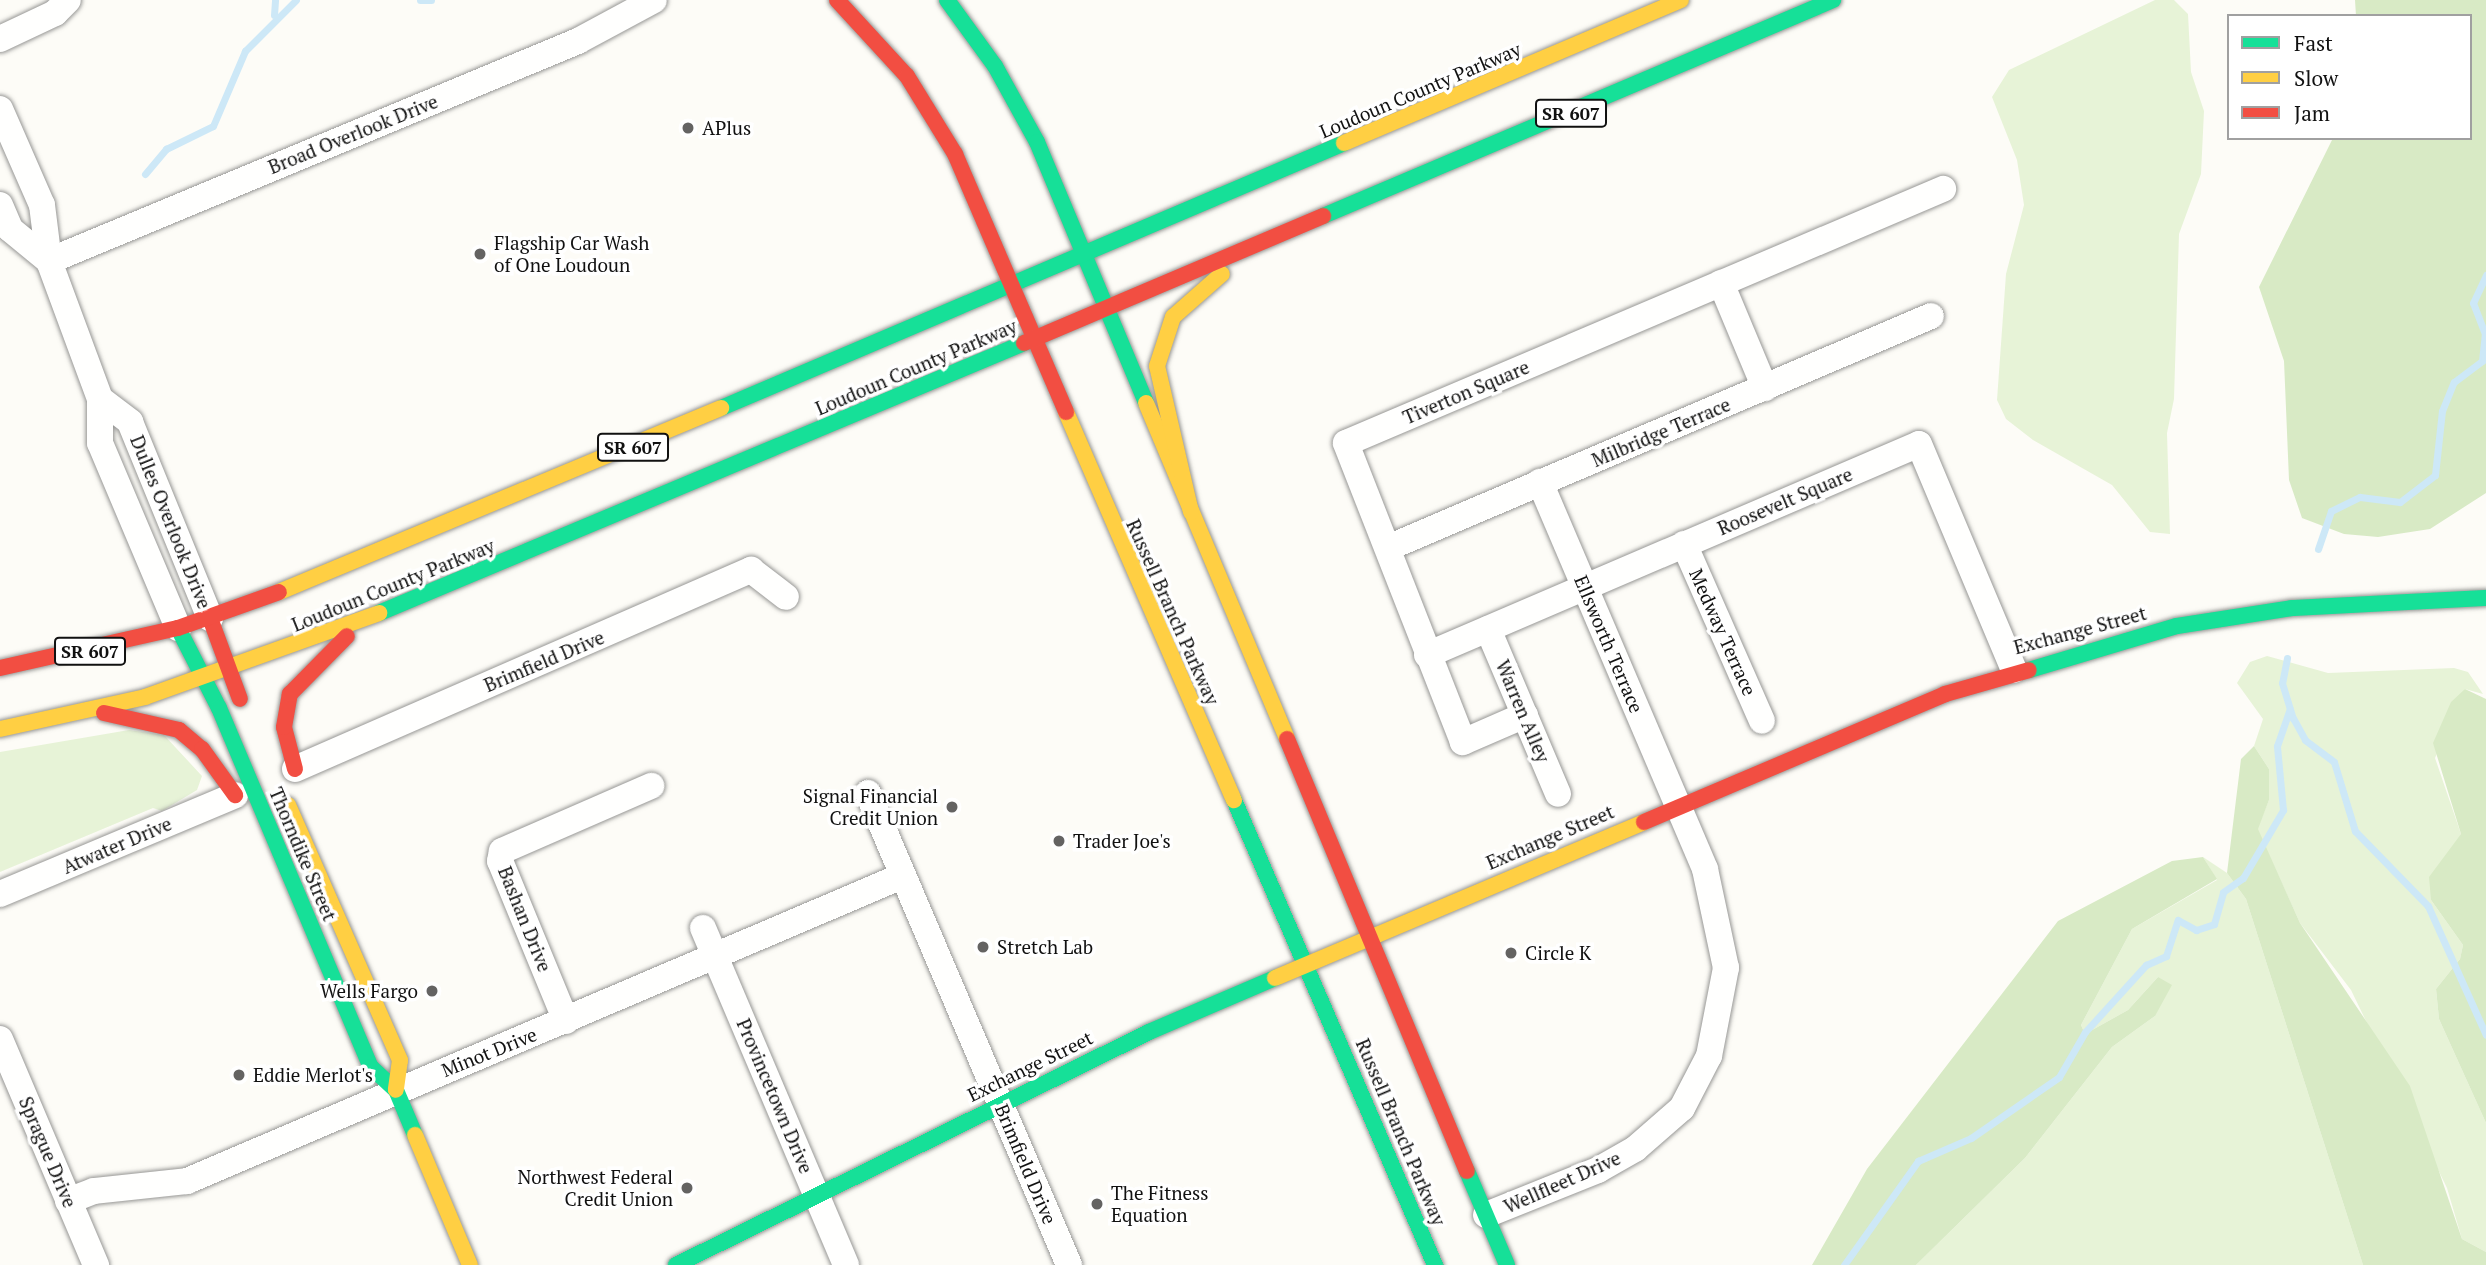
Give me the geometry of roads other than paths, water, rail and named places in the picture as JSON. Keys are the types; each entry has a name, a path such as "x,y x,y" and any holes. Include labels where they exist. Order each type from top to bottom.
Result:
{"main road":[{"name":"Russell Branch Parkway","path":"837,0 872,33 932,113 1012,288 1434,1265"},
{"path":"947,0 1014,96 1084,256 1507,1265"},
{"name":"Loudoun County Parkway","path":"0,668 178,628 210,618 1012,288 1681,0"},
{"name":"Loudoun County Parkway","path":"0,729 203,678 371,616 1308,224 1833,0"},
{"path":"1191,512 1160,391 1164,332 1194,292 1308,224"},
{"name":"Exchange Street","path":"676,1265 818,1198 1000,1103 1306,964 2014,670 2177,626 2267,612 2486,598"},
{"path":"327,891 294,782 284,727 293,685 371,616"},
{"path":"210,618 245,711"},
{"name":"Thorndike Street","path":"178,628 203,678 371,1067 396,1090 470,1265"},
{"path":"71,713 138,717 179,730 202,749 234,795 302,905"},
{"name":"Thorndike Street","path":"294,782 327,891 402,1068 396,1090"}],"street":[{"path":"0,39 55,13 68,0"},
{"name":"Broad Overlook Drive","path":"49,261 590,35 654,0"},
{"name":"Dulles Overlook Drive","path":"0,109 43,205 49,261 100,399 100,443 178,628"},
{"name":"Tiverton Square","path":"1525,715 1463,741 1427,655 1390,547 1346,443 1943,189"},
{"path":"0,205 10,229 49,261"},
{"path":"1721,283 1765,388"},
{"name":"Milbridge Terrace","path":"1390,547 1931,316"},
{"name":"Dulles Overlook Drive","path":"100,399 130,422 210,618"},
{"name":"Roosevelt Square","path":"1427,655 1919,444 2014,670"},
{"name":"Ellsworth Terrace","path":"1540,482 1679,807"},
{"name":"Medway Terrace","path":"1684,544 1762,721"},
{"name":"Brimfield Drive","path":"294,782 751,570 786,597"},
{"name":"Warren Alley","path":"1488,629 1558,794"},
{"name":"Bashan Drive","path":"566,1021 500,861 502,851 651,786"},
{"name":"Brimfield Drive","path":"868,793 1069,1265"},
{"name":"Atwater Drive","path":"0,894 234,795"},
{"name":"Wellfleet Drive","path":"1486,1215 1635,1149 1682,1108 1700,1078 1720,1016 1726,968 1717,908 1679,807"},
{"name":"Minot Drive","path":"68,1201 94,1191 187,1181 902,876"},
{"name":"Provincetown Drive","path":"703,928 846,1265"},
{"name":"Sprague Drive","path":"0,1039 96,1265"}],"waterway":[{"path":"274,15 275,0"},
{"path":"145,174 166,149 213,126 245,51 296,0"},
{"path":"420,0 431,0"},
{"path":"2318,549 2331,511 2360,497 2400,502 2435,475 2442,411 2454,382 2482,361 2485,334 2473,303 2486,275"},
{"path":"2287,658 2282,683 2293,718 2305,740 2334,762 2355,831 2428,906 2486,1035"},
{"path":"1844,1265 1918,1161 1971,1138 2059,1077 2085,1032 2146,965 2166,956 2178,920 2196,930 2214,924 2223,892 2243,878 2283,810 2277,746 2290,709"}],"place":[{"name":"APlus","path":"688,128"},
{"name":"Flagship Car Wash of One Loudoun","path":"480,254"},
{"name":"Signal Financial Credit Union","path":"952,807"},
{"name":"Trader Joe's","path":"1059,841"},
{"name":"Stretch Lab","path":"983,947"},
{"name":"Circle K","path":"1511,953"},
{"name":"Wells Fargo","path":"432,991"},
{"name":"Eddie Merlot's","path":"239,1075"},
{"name":"Northwest Federal Credit Union","path":"687,1188"},
{"name":"The Fitness Equation","path":"1097,1204"}]}
